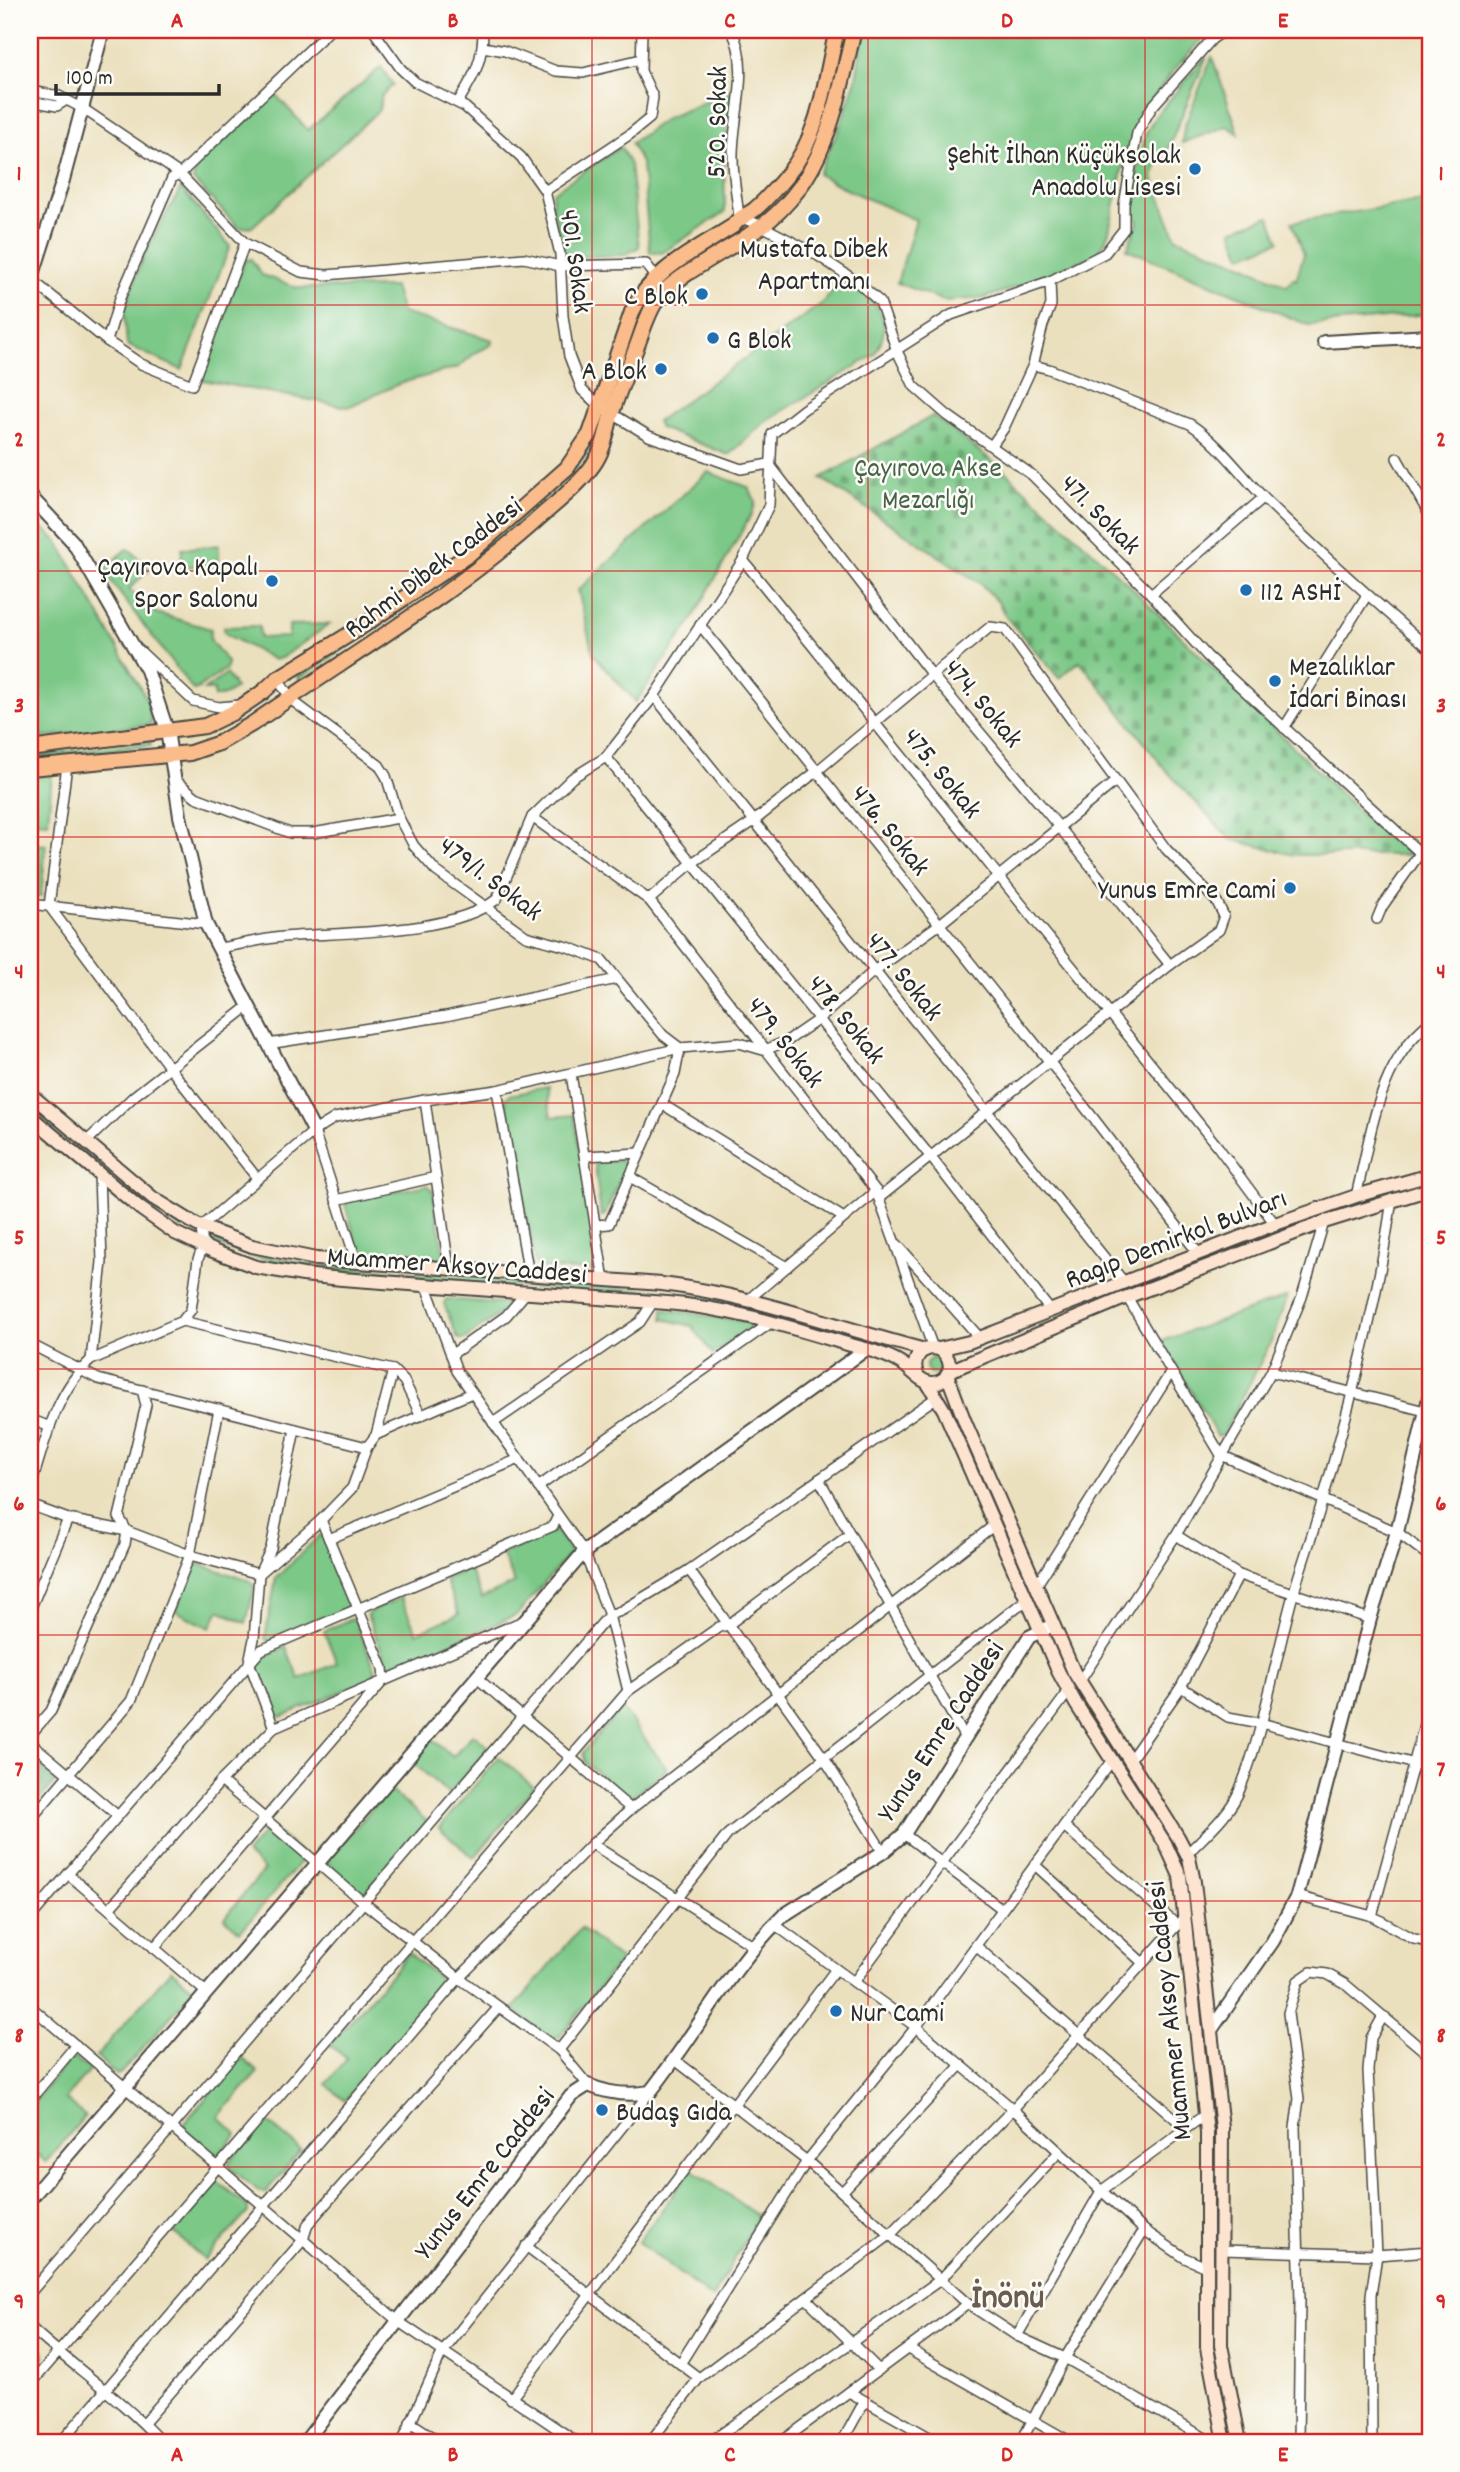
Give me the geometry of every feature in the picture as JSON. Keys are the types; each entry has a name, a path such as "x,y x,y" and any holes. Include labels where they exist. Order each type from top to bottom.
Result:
{"main road":[{"name":"Rahmi Dibek Caddesi","path":"30,768 190,752 219,743 461,582 510,544 592,467 603,447 606,410 632,312 642,292 656,277 733,226 739,217 750,213 791,171 806,147 815,123 837,30"},
{"name":"Rahmi Dibek Caddesi","path":"30,749 205,726 220,720 390,608 487,539 575,458 606,410 658,298 673,285 763,226 778,214 799,188 824,146 855,30"},
{"path":"30,1094 153,1198 201,1227 279,1253 351,1262 691,1287 749,1299 932,1349 948,1358 948,1373 965,1422 1035,1586 1080,1682 1187,1854 1191,1866 1199,1914 1222,2128 1222,2354 1240,2442"},
{"name":"Muammer Aksoy Caddesi","path":"30,1116 161,1224 203,1247 233,1259 276,1271 426,1286 711,1308 772,1322 893,1359 922,1378 937,1397 950,1422 993,1525 1069,1691 1172,1856 1182,1887 1181,1920 1206,2114 1207,2348 1225,2442"},
{"name":"Ragıp Demirkol Bulvarı","path":"932,1349 962,1345 1275,1224 1356,1196 1430,1175"},
{"name":"Ragıp Demirkol Bulvarı","path":"948,1373 1127,1297 1324,1222 1430,1189"},
{"path":"932,1349 918,1355 915,1362 922,1378 939,1382 948,1373"}],"street":[{"path":"103,30 31,282 141,364 192,385 245,243"},
{"path":"107,341 120,298 172,178 180,174 330,30"},
{"path":"373,30 387,52 415,82 458,102 521,157 545,191"},
{"path":"458,102 479,67 483,30"},
{"name":"401. Sokak","path":"642,30 640,71 653,97 650,118 545,191 560,266 569,356 582,390 606,410 649,436 741,468 769,464"},
{"name":"520. Sokak","path":"731,30 738,41 740,80 733,157 739,217"},
{"path":"219,948 278,938 425,927 486,908 496,899 532,817 572,778 606,757 654,695 743,559 769,505 772,434 804,409 951,315 1050,281 1105,253 1124,229 1124,205 1137,133 1152,107 1212,39 1225,30"},
{"path":"483,47 505,51 556,71 583,73 640,59"},
{"path":"30,91 59,96 82,108 180,174 245,243 301,272 326,275 524,258 560,266 646,264 656,277"},
{"path":"30,101 57,106 65,101"},
{"name":"471. Sokak","path":"739,217 763,226 814,253 856,281 880,302 897,351 914,386 947,415 1032,475 1151,594 1207,656 1430,862"},
{"path":"992,445 1004,428 1033,365 1043,325 1052,305 1050,281"},
{"path":"1324,342 1430,336"},
{"path":"1033,365 1190,425 1205,434 1264,498 1367,595 1430,649"},
{"path":"1397,458 1430,516"},
{"name":"474. Sokak","path":"769,464 932,674 1170,965"},
{"path":"30,496 73,542 147,670 167,731 180,816 206,924 314,1131 354,1254 351,1262"},
{"path":"1151,594 1264,498"},
{"name":"475. Sokak","path":"743,559 1218,1147 1275,1224"},
{"path":"1284,728 1367,595"},
{"name":"476. Sokak","path":"700,625 1049,1061 1198,1253"},
{"path":"649,900 692,863 754,821 817,771 990,627 1005,629 1166,849 1217,902 1224,916 1219,930 1170,965 930,1156 844,1218 749,1299"},
{"path":"129,639 193,701 219,707 246,704"},
{"name":"479/1. Sokak","path":"277,680 290,697 379,765 386,776 399,818 414,846 436,871 526,936 568,947 602,960 663,1035 680,1048"},
{"name":"477. Sokak","path":"654,695 985,1112 1124,1282"},
{"name":"478. Sokak","path":"606,757 930,1156 1050,1310"},
{"path":"67,765 48,906 257,1178"},
{"path":"174,779 196,797 290,833 313,832 399,818"},
{"path":"30,1489 50,1427 72,1380 91,1360 181,1321 191,1310 198,1259 203,1247 201,1227 314,1131 335,1118 425,1100 497,1090 680,1048 739,1043 765,1051 787,1041 819,1018 874,971 940,924 1116,781"},
{"name":"479. Sokak","path":"532,817 649,900 878,1195 932,1349"},
{"path":"1377,919 1382,907 1430,839"},
{"path":"30,904 206,924"},
{"path":"268,1044 446,1016 617,979"},
{"path":"86,1142 134,1096 248,1006"},
{"path":"1356,1196 1382,1094 1397,1058 1430,1022"},
{"path":"596,1225 608,1224 675,1074 680,1048"},
{"path":"571,1074 604,1280"},
{"path":"497,1090 529,1275"},
{"path":"425,1100 449,1268"},
{"path":"662,1104 844,1218"},
{"path":"584,1156 640,1153"},
{"path":"91,1360 102,1262 99,1174"},
{"path":"337,1200 436,1177"},
{"path":"629,1177 787,1267"},
{"path":"1187,1854 1223,1816 1240,1791 1351,1393 1386,1245 1392,1199"},
{"path":"1080,1682 1176,1535 1271,1372 1301,1297 1324,1222"},
{"path":"893,1240 980,1338"},
{"path":"426,1286 457,1371 584,1552 609,1615 628,1691"},
{"path":"451,1355 506,1316 525,1294"},
{"path":"1127,1297 1221,1455 1397,1532 1430,1557"},
{"path":"493,1423 640,1322 653,1302"},
{"path":"181,1321 393,1370 404,1381 421,1416"},
{"path":"538,1487 772,1322"},
{"path":"30,1344 98,1379 367,1447"},
{"path":"30,2199 584,1552 865,1350"},
{"path":"260,1574 321,1520 352,1488 367,1447 376,1435 393,1370"},
{"path":"1035,1586 1171,1372"},
{"path":"1271,1372 1426,1411"},
{"path":"30,1735 51,1711 125,1544 127,1531 119,1517 146,1405 142,1390"},
{"path":"376,1435 472,1393"},
{"path":"1211,2030 1273,1941 1297,1896 1370,1619 1397,1532 1430,1394"},
{"path":"30,2293 609,1615 621,1611 689,1570 937,1397"},
{"path":"30,1819 131,1701 190,1555 219,1409"},
{"path":"30,1419 50,1427"},
{"path":"274,1728 249,1662 254,1639 260,1574 271,1548 295,1429"},
{"path":"328,1539 519,1459"},
{"path":"819,1479 965,1738"},
{"path":"30,1505 68,1519 127,1531 190,1555 260,1574"},
{"path":"30,1918 261,1650 554,1526 558,1516"},
{"path":"30,1610 68,1519"},
{"path":"154,1948 384,1680 383,1668 321,1520"},
{"path":"61,2442 459,1978 592,1844 631,1809 993,1525"},
{"path":"30,2385 628,1691 719,1627 729,1625 850,1534"},
{"path":"1176,1535 1238,1575 1370,1619"},
{"path":"689,1570 824,1758 883,1852"},
{"path":"1130,1760 1181,1687 1238,1575"},
{"path":"559,2050 728,1834 1027,1601"},
{"path":"109,1909 221,1781 274,1728 528,1619"},
{"name":"Yunus Emre Caddesi","path":"306,2442 571,2096 588,2085 610,2093 650,2092 753,1946 774,1924 784,1914 883,1852 904,1834 1029,1637 1053,1625"},
{"path":"477,1678 631,1809"},
{"path":"1181,1687 1228,1717 1261,1723 1430,1768"},
{"path":"854,1982 1069,1691"},
{"path":"1372,1916 1430,1703"},
{"path":"30,1742 118,1816"},
{"path":"680,2364 807,2161 916,2027 1112,1760"},
{"path":"221,1781 413,1942 498,2008 559,2050 588,2085"},
{"path":"650,2442 699,2378 890,2235 1013,2109 1181,1920 1064,1826"},
{"path":"904,1834 1002,1909"},
{"path":"592,1844 753,1946"},
{"path":"1035,1865 1143,1963"},
{"path":"68,1874 207,1993"},
{"path":"1297,1896 1372,1916 1414,1939 1430,1942"},
{"path":"774,1924 916,2027 1013,2109 1144,2230 1185,2258 1206,2267"},
{"path":"976,1946 1186,2128"},
{"path":"511,2399 836,1969"},
{"path":"1298,2442 1300,2301 1294,2127 1299,2099 1288,2013 1298,1981 1311,1972 1327,1974 1345,1984 1430,2056"},
{"path":"30,2008 399,2322 577,2442"},
{"path":"144,2423 303,2240 308,2224 498,2008"},
{"path":"1372,2442 1371,2295 1377,2255 1368,2070 1371,2038 1382,2018"},
{"path":"30,2100 76,2045"},
{"path":"675,2060 807,2161 968,2304 1017,2336 1065,2358 1212,2442"},
{"path":"842,2192 961,2065"},
{"path":"402,2442 443,2353 650,2092"},
{"path":"1017,2336 1101,2191 1206,2114"},
{"path":"710,2442 940,2280 1059,2152"},
{"path":"1020,2442 1065,2358 1144,2230"},
{"path":"526,2246 699,2378"},
{"path":"1222,2250 1377,2255 1430,2251"},
{"path":"806,2298 879,2370"},
{"path":"781,2442 968,2304"},
{"path":"30,2327 144,2423 161,2442"},
{"path":"908,2348 1071,2442"},
{"path":"849,2392 938,2442"},
{"path":"842,2442 864,2402"},
{"path":"1427,2442 1430,2418"},
{"path":"410,2422 441,2442"}],"green space":[{"path":"864,30 1213,30 1170,75 1141,116 1127,152 1109,231 1104,244 1095,255 1026,284 984,298 944,301 897,283 916,220 818,174 840,127 856,79"},
{"path":"1212,57 1239,134 1227,126 1182,143 1184,127"},
{"path":"1204,58 1168,149 1160,153 1153,178 1176,238 1287,286 1293,278 1296,280 1304,254 1292,222 1430,200 1430,314 1308,325 1127,249 1138,222 1129,204 1146,133 1156,116"},
{"path":"381,67 393,85 382,95 379,110 252,227 239,228 193,180 197,165 274,93 308,130"},
{"path":"729,92 732,95 724,154 725,212 662,253 650,252 642,165 631,143 667,118"},
{"path":"621,147 630,165 639,247 625,255 574,257 563,250 552,207 553,192"},
{"path":"181,188 230,246 182,370 127,345 124,310 145,252"},
{"path":"1269,216 1279,241 1242,256 1232,230"},
{"path":"251,259 262,275 298,288 394,287 402,313 493,340 491,345 475,353 459,367 401,383 348,407 202,380 202,369 245,260"},
{"path":"857,286 873,301 882,317 883,335 874,355 765,422 729,455 660,428 657,421 824,302 835,287"},
{"name":"Çayırova Akse Mezarlığı","path":"933,416 999,466 1127,583 1367,820 1411,855 1294,855 1230,839 1165,769 1080,661 1059,678 981,584 821,478"},
{"path":"595,431 598,433 589,451 576,469 470,564 299,679 297,675 464,563"},
{"path":"708,472 748,487 756,502 692,620 636,702 593,654 578,590"},
{"path":"30,516 58,542 149,703 151,724 30,739"},
{"path":"219,545 219,565 181,567 182,549"},
{"path":"126,549 150,569 129,589 156,613 211,629 210,639 227,662 227,668 197,689 193,690 103,571"},
{"path":"330,624 281,658 274,660 231,637 225,633 224,627 259,626 260,638 289,637 289,625"},
{"path":"226,674 236,688 225,695 214,697 214,690 204,690"},
{"path":"150,742 151,746 30,759 30,755"},
{"path":"52,774 48,822 30,821 30,777"},
{"path":"30,844 46,845 41,897 30,896"},
{"path":"546,1088 551,1117 574,1115 599,1265 595,1271 538,1268 535,1262 505,1099 509,1095"},
{"path":"30,1101 132,1189 184,1225 182,1229 131,1194 30,1108"},
{"path":"623,1160 625,1166 605,1215 601,1216 595,1166 597,1161"},
{"path":"428,1185 433,1191 443,1261 363,1255 358,1249 345,1204 348,1200"},
{"path":"213,1239 248,1252 314,1265 656,1291 656,1296 337,1272 261,1259 211,1243"},
{"path":"689,1295 760,1308 842,1333 841,1337 764,1314 689,1299"},
{"path":"1287,1297 1272,1340 1223,1435 1217,1436 1162,1341"},
{"path":"446,1299 507,1304 506,1309 465,1339 458,1339 444,1304"},
{"path":"663,1309 752,1323 750,1329 713,1354 692,1326 663,1319"},
{"path":"931,1358 937,1358 942,1366 940,1372 931,1374 926,1369 926,1363"},
{"path":"556,1530 571,1552 517,1615 396,1666 388,1666 367,1615 369,1612 401,1598 417,1633 459,1614 445,1579 469,1569 482,1598 515,1583 502,1554"},
{"path":"320,1535 324,1536 351,1602 347,1609 269,1642 265,1638 276,1578"},
{"path":"199,1564 251,1581 254,1589 246,1623 219,1610 210,1628 176,1611 194,1565"},
{"path":"351,1619 355,1621 376,1671 372,1679 281,1717 274,1716 255,1664 262,1657 286,1647 299,1679 337,1663 324,1631"},
{"path":"622,1708 667,1769 629,1799 585,1763 583,1752"},
{"path":"473,1734 489,1748 449,1794 412,1762 432,1739 453,1757"},
{"path":"30,1747 59,1773 58,1779 30,1812"},
{"path":"499,1757 534,1787 474,1858 439,1828"},
{"path":"389,1789 428,1822 367,1891 361,1893 326,1862"},
{"path":"271,1828 303,1854 303,1859 240,1932 224,1918 264,1870 246,1854 267,1829"},
{"path":"581,1928 621,1960 559,2037 550,2038 513,2009"},
{"path":"409,1953 439,1978 441,1988 345,2101 326,2084 347,2059 330,2045"},
{"path":"171,1970 191,1987 192,1992 117,2075 96,2057"},
{"path":"242,2058 258,2072 218,2117 237,2134 220,2153 213,2154 184,2130 184,2123"},
{"path":"76,2059 90,2070 65,2099 85,2116 46,2162 30,2148 30,2107 69,2060"},
{"path":"265,2120 301,2150 266,2192 260,2192 229,2167 229,2162"},
{"path":"692,2169 759,2217 712,2298 638,2242"},
{"path":"217,2181 248,2207 248,2212 205,2260 171,2230 212,2182"},
{"path":"30,2340 43,2351 44,2358 30,2376"}],"place":[{"name":"Şehit İlhan Küçüksolak Anadolu Lisesi","path":"1195,169"},
{"name":"Mustafa Dibek Apartmanı","path":"814,219"},
{"name":"C Blok","path":"702,294"},
{"name":"G Blok","path":"713,338"},
{"name":"A Blok","path":"661,369"},
{"name":"Çayırova Kapalı Spor Salonu","path":"272,581"},
{"name":"112 ASHİ","path":"1246,590"},
{"name":"Mezalıklar İdari Binası","path":"1275,681"},
{"name":"Yunus Emre Cami","path":"1290,888"},
{"name":"Nur Cami","path":"836,2011"},
{"name":"Budaş Gıda","path":"602,2110"}],"district":[{"name":"İnönü","path":"1008,2295"}]}
